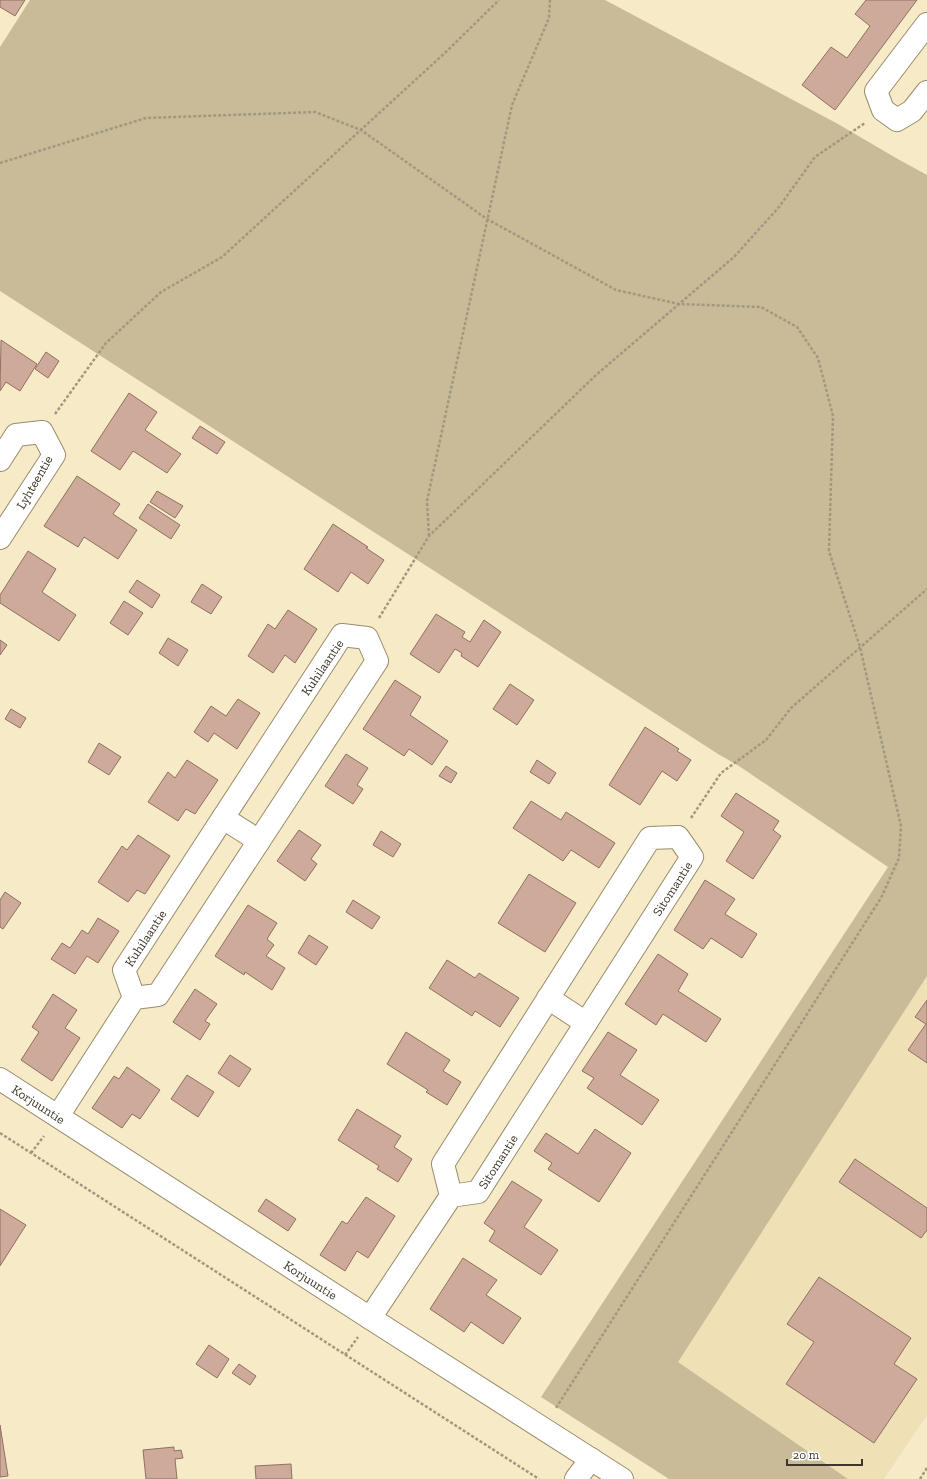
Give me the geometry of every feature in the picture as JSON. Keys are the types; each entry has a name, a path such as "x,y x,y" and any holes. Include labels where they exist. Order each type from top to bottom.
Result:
{"street":[{"path":"927,24 876,91 883,110 897,120 912,111 927,92"},
{"path":"0,460 16,435 42,432"},
{"name":"Lyhteentie","path":"0,538 54,455 42,432"},
{"name":"Kuhilaantie","path":"134,998 124,970 342,635 367,638"},
{"path":"58,1116 134,998 158,995 377,661 367,638"},
{"path":"224,818 259,841"},
{"path":"370,1318 451,1196 443,1164 650,838 678,837"},
{"name":"Sitomantie","path":"451,1196 478,1192 692,857 678,837"},
{"path":"548,998 586,1023"},
{"name":"Korjuuntie","path":"0,1079 622,1479"},
{"path":"576,1479 591,1459"}],"path":[{"path":"42,432 106,343 161,292 222,257 447,51 499,0"},
{"path":"429,536 427,501 512,105 550,18 550,0"},
{"path":"367,638 429,536 596,375 734,257 779,207 815,157 883,110"},
{"path":"0,163 146,118 315,112 361,130 487,219 616,290 679,304 761,307 797,328 818,358 833,416 829,551 860,647 901,826 899,858 881,898 544,1428"},
{"path":"678,837 721,773 766,740 791,708 927,589"},
{"path":"0,1133 539,1479"},
{"path":"920,1479 927,1468"}],"shaded area":[{"path":"30,0 605,0 838,124 927,175 927,976 678,1362 848,1479 669,1479 541,1397 888,867 739,766 718,754 0,291 0,47"},
{"path":"927,976 927,1415 884,1479 848,1479 677,1362"}],"building":[{"path":"0,0 25,0 15,16 0,7"},
{"path":"866,0 917,0 835,110 802,85 831,47 847,58 870,26 855,14"},
{"path":"1,340 37,364 20,391 6,382 0,391"},
{"path":"46,352 59,361 48,378 35,369"},
{"path":"129,393 157,412 145,430 181,454 167,473 133,451 120,470 91,451"},
{"path":"200,426 225,442 217,454 192,438"},
{"path":"77,476 120,504 113,514 137,530 118,559 84,537 78,547 44,526"},
{"path":"157,491 183,506 175,518 150,502"},
{"path":"148,504 180,525 171,539 139,518"},
{"path":"333,524 368,547 366,548 384,560 368,584 351,572 338,592 304,569"},
{"path":"28,551 56,569 42,592 76,615 59,641 0,603 0,595"},
{"path":"137,580 160,595 152,608 129,592"},
{"path":"202,584 222,597 211,614 191,602"},
{"path":"124,601 143,613 128,635 110,623"},
{"path":"288,610 317,629 295,663 285,655 273,673 248,656 268,624 275,629"},
{"path":"436,614 465,632 462,637 470,642 484,620 501,632 478,667 461,656 462,653 455,649 439,673 410,654"},
{"path":"168,638 188,650 178,666 159,653"},
{"path":"0,640 7,645 0,655"},
{"path":"395,680 421,697 410,715 448,741 432,765 409,749 404,756 363,729"},
{"path":"510,684 534,700 517,725 493,709"},
{"path":"238,699 260,713 237,749 214,733 208,742 194,732 211,706 226,716"},
{"path":"11,709 26,718 20,728 5,719"},
{"path":"645,727 679,749 677,751 691,760 677,781 662,771 640,805 609,785"},
{"path":"99,743 121,757 109,775 88,762"},
{"path":"346,754 368,768 357,785 363,789 353,804 325,786"},
{"path":"187,760 218,780 195,814 186,809 178,821 148,802 168,772 175,778"},
{"path":"537,760 556,773 549,784 530,772"},
{"path":"446,766 457,773 451,783 439,776"},
{"path":"736,793 779,821 773,830 781,836 753,879 726,861 744,832 721,816"},
{"path":"531,801 561,820 566,812 615,843 599,868 571,850 563,861 513,828"},
{"path":"299,830 321,845 311,859 317,864 305,881 277,861"},
{"path":"381,831 401,844 393,857 373,845"},
{"path":"138,835 170,856 145,894 137,890 128,902 98,882 122,846 127,850"},
{"path":"529,874 576,903 545,952 498,923"},
{"path":"705,880 735,899 725,914 757,934 742,958 711,938 703,949 674,930"},
{"path":"5,892 21,903 3,929 0,927 0,900"},
{"path":"353,900 380,917 372,929 346,912"},
{"path":"248,905 277,923 267,939 274,945 266,956 285,968 272,990 245,972 244,975 215,956"},
{"path":"98,918 119,931 98,963 87,956 75,974 51,959 62,943 70,948 82,930 88,934"},
{"path":"309,935 328,947 316,965 298,953"},
{"path":"658,954 688,974 678,991 721,1019 706,1042 663,1014 656,1025 625,1004"},
{"path":"447,960 475,978 479,973 519,998 500,1027 475,1011 472,1016 429,988"},
{"path":"195,989 217,1004 205,1021 210,1024 200,1040 173,1022"},
{"path":"53,994 77,1010 65,1028 80,1038 52,1081 21,1060 39,1032 32,1027"},
{"path":"927,1000 927,1063 908,1050 926,1024 915,1017"},
{"path":"406,1032 450,1060 443,1071 461,1082 447,1105 426,1092 428,1090 387,1064"},
{"path":"608,1032 637,1050 620,1075 659,1100 642,1125 587,1088 594,1078 582,1071"},
{"path":"230,1055 251,1069 239,1087 218,1073"},
{"path":"127,1067 160,1090 140,1119 132,1114 122,1128 92,1108 114,1076 119,1079"},
{"path":"187,1075 214,1092 198,1117 171,1099"},
{"path":"357,1109 401,1136 394,1147 412,1159 398,1182 377,1169 379,1166 338,1140"},
{"path":"595,1129 631,1153 599,1202 548,1169 552,1163 534,1151 546,1133 578,1154"},
{"path":"855,1159 927,1208 927,1230 921,1238 839,1182"},
{"path":"512,1181 542,1200 524,1227 558,1250 541,1275 489,1241 495,1231 484,1223"},
{"path":"366,1197 395,1216 368,1258 357,1251 345,1271 320,1255 342,1221 347,1224"},
{"path":"266,1199 296,1219 288,1231 258,1211"},
{"path":"0,1209 26,1225 0,1266"},
{"path":"463,1258 497,1280 486,1295 521,1318 503,1344 471,1322 464,1332 430,1309"},
{"path":"819,1277 911,1338 894,1364 917,1379 874,1443 786,1384 814,1342 787,1324"},
{"path":"209,1345 229,1359 217,1378 196,1364"},
{"path":"239,1364 256,1376 250,1385 232,1373"},
{"path":"0,1425 8,1476 0,1477"},
{"path":"174,1447 174,1451 181,1450 183,1458 175,1459 177,1479 146,1479 143,1450"},
{"path":"291,1464 292,1479 256,1479 255,1466"}]}
